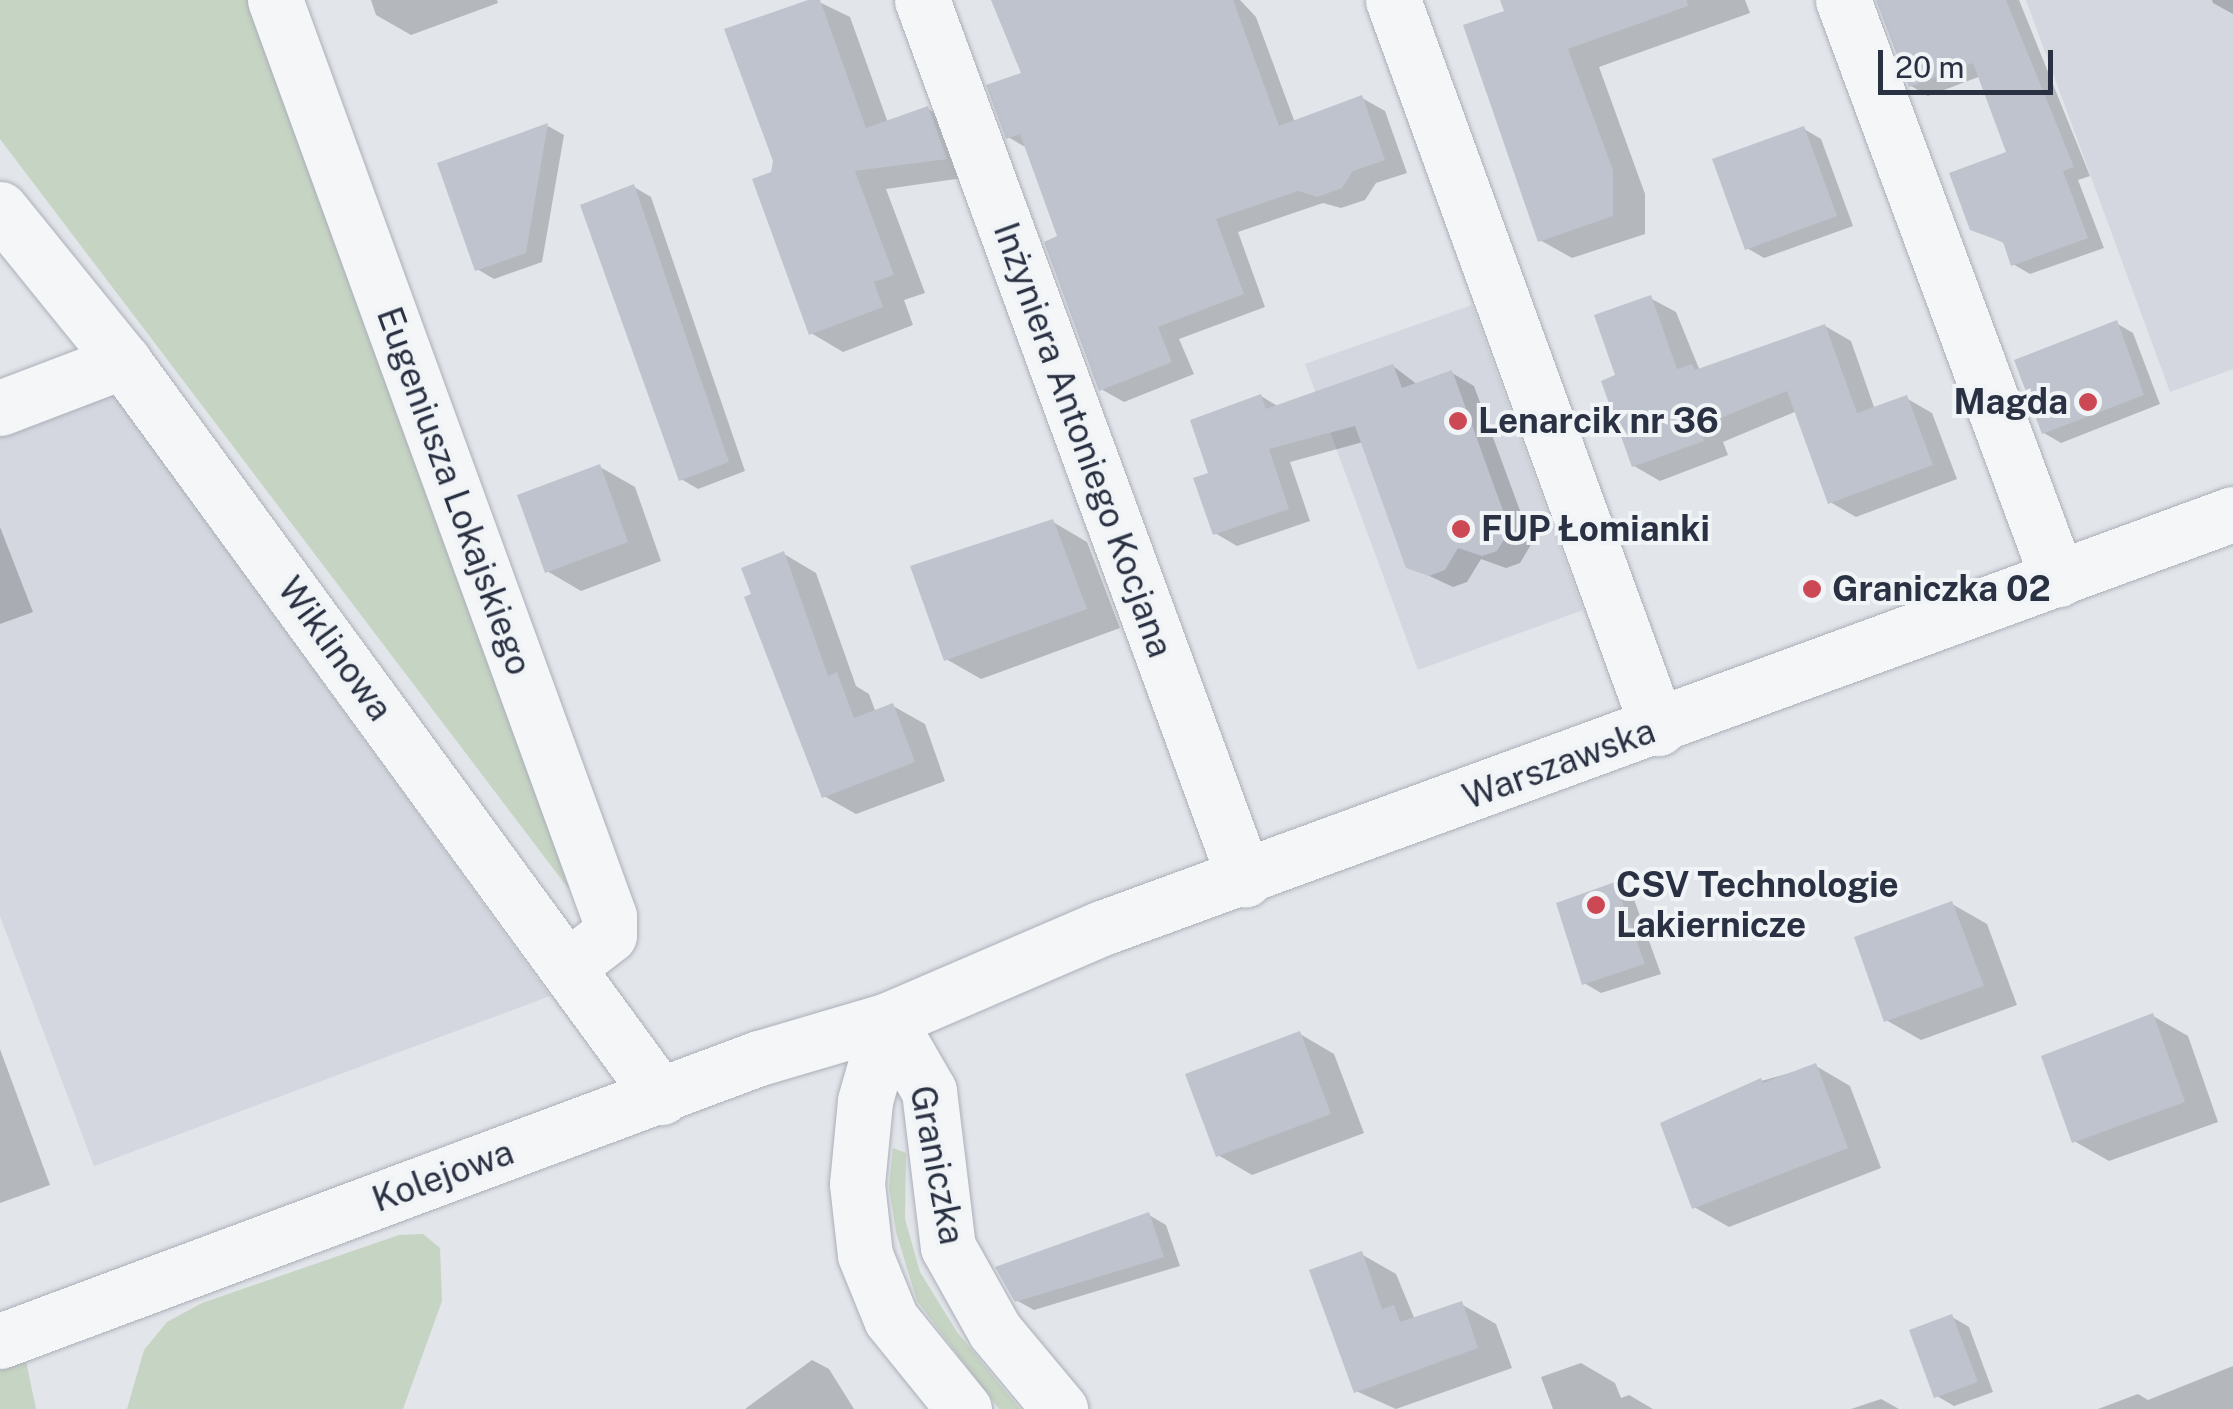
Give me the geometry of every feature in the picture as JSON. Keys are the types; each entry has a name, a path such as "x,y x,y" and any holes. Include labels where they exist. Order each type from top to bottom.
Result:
{"street":[{"name":"Eugeniusza Lokajskiego","path":"274,0 609,916 609,935 569,966"},
{"name":"Inżyniera Antoniego Kocjana","path":"922,0 1244,880"},
{"path":"1393,0 1658,728"},
{"path":"1843,0 2058,579"},
{"name":"Wiklinowa","path":"0,209 123,362 569,966 661,1097"},
{"path":"0,408 123,362"},
{"name":"Warszawska","path":"888,1020 1102,928 1244,880 2233,514"},
{"name":"Kolejowa","path":"0,1341 759,1058 888,1020"},
{"name":"Graniczka","path":"888,1020 866,1101 856,1184 865,1255 891,1320 964,1409"},
{"name":"Graniczka","path":"888,1020 929,1091 948,1247 995,1332 1060,1409"}],"shaded area":[{"path":"2026,0 2233,0 2233,369 2170,392"},
{"path":"1472,305 1583,610 1418,670 1305,364"},
{"path":"112,391 550,996 94,1166 0,916 0,435"}],"green space":[{"path":"0,0 249,0 582,882 568,888 0,139"},
{"path":"893,1148 906,1153 905,1219 920,1272 957,1332 1020,1409 999,1409 917,1301 896,1232 889,1187"},
{"path":"423,1234 440,1248 442,1301 403,1409 127,1409 144,1350 167,1322 202,1303 399,1235"},
{"path":"26,1361 36,1409 0,1409 0,1369"}],"building":[{"path":"808,0 820,0 866,128 928,106 947,159 855,171 894,275 874,282 883,307 809,335 752,179 771,172 773,161 724,29"},
{"path":"991,0 1233,0 1279,126 1362,95 1385,160 1353,171 1342,188 1317,197 1298,191 1216,219 1244,294 1158,327 1172,362 1099,391 1044,242 1057,236 1020,134 1006,139 986,85 1021,73"},
{"path":"1500,0 1687,0 1688,6 1568,49 1613,170 1613,216 1538,242 1463,25 1504,11"},
{"path":"1876,0 2006,0 2074,167 2063,171 2088,238 2011,266 2003,242 1970,230 1949,173 2006,152 1973,63 1909,87"},
{"path":"548,123 526,253 475,271 437,163"},
{"path":"1804,126 1837,216 1745,250 1712,159"},
{"path":"634,184 729,462 679,481 580,205"},
{"path":"1651,295 1677,369 1692,364 1695,370 1825,324 1857,413 1907,395 1933,465 1828,504 1787,391 1699,427 1704,441 1632,467 1601,381 1615,375 1594,315"},
{"path":"2117,320 2144,395 2042,434 2014,360"},
{"path":"1393,364 1402,388 1452,370 1510,530 1497,551 1482,556 1458,548 1445,570 1429,576 1406,568 1355,426 1269,449 1289,509 1213,535 1193,478 1208,473 1190,420 1261,394 1266,409"},
{"path":"600,464 628,542 545,573 517,495"},
{"path":"1053,519 1087,609 944,661 910,566"},
{"path":"784,551 828,676 837,672 854,718 893,703 915,762 822,798 744,597 751,594 741,568"},
{"path":"1615,882 1645,964 1582,985 1556,903"},
{"path":"1952,901 1984,986 1884,1022 1854,937"},
{"path":"2153,1013 2185,1102 2072,1143 2041,1056"},
{"path":"1300,1031 1331,1114 1216,1157 1185,1074"},
{"path":"1816,1063 1848,1148 1692,1209 1660,1123 1761,1078 1763,1083"},
{"path":"1149,1212 1164,1257 1015,1302 995,1267"},
{"path":"1362,1251 1382,1309 1394,1305 1400,1322 1462,1301 1478,1348 1354,1393 1309,1270"},
{"path":"1952,1314 1978,1382 1934,1398 1909,1330"}],"place":[{"name":"Magda","path":"2088,402"},
{"name":"Lenarcik nr 36","path":"1458,421"},
{"name":"FUP Łomianki","path":"1461,529"},
{"name":"Graniczka 02","path":"1812,589"},
{"name":"CSV Technologie Lakiernicze","path":"1596,905"}]}
